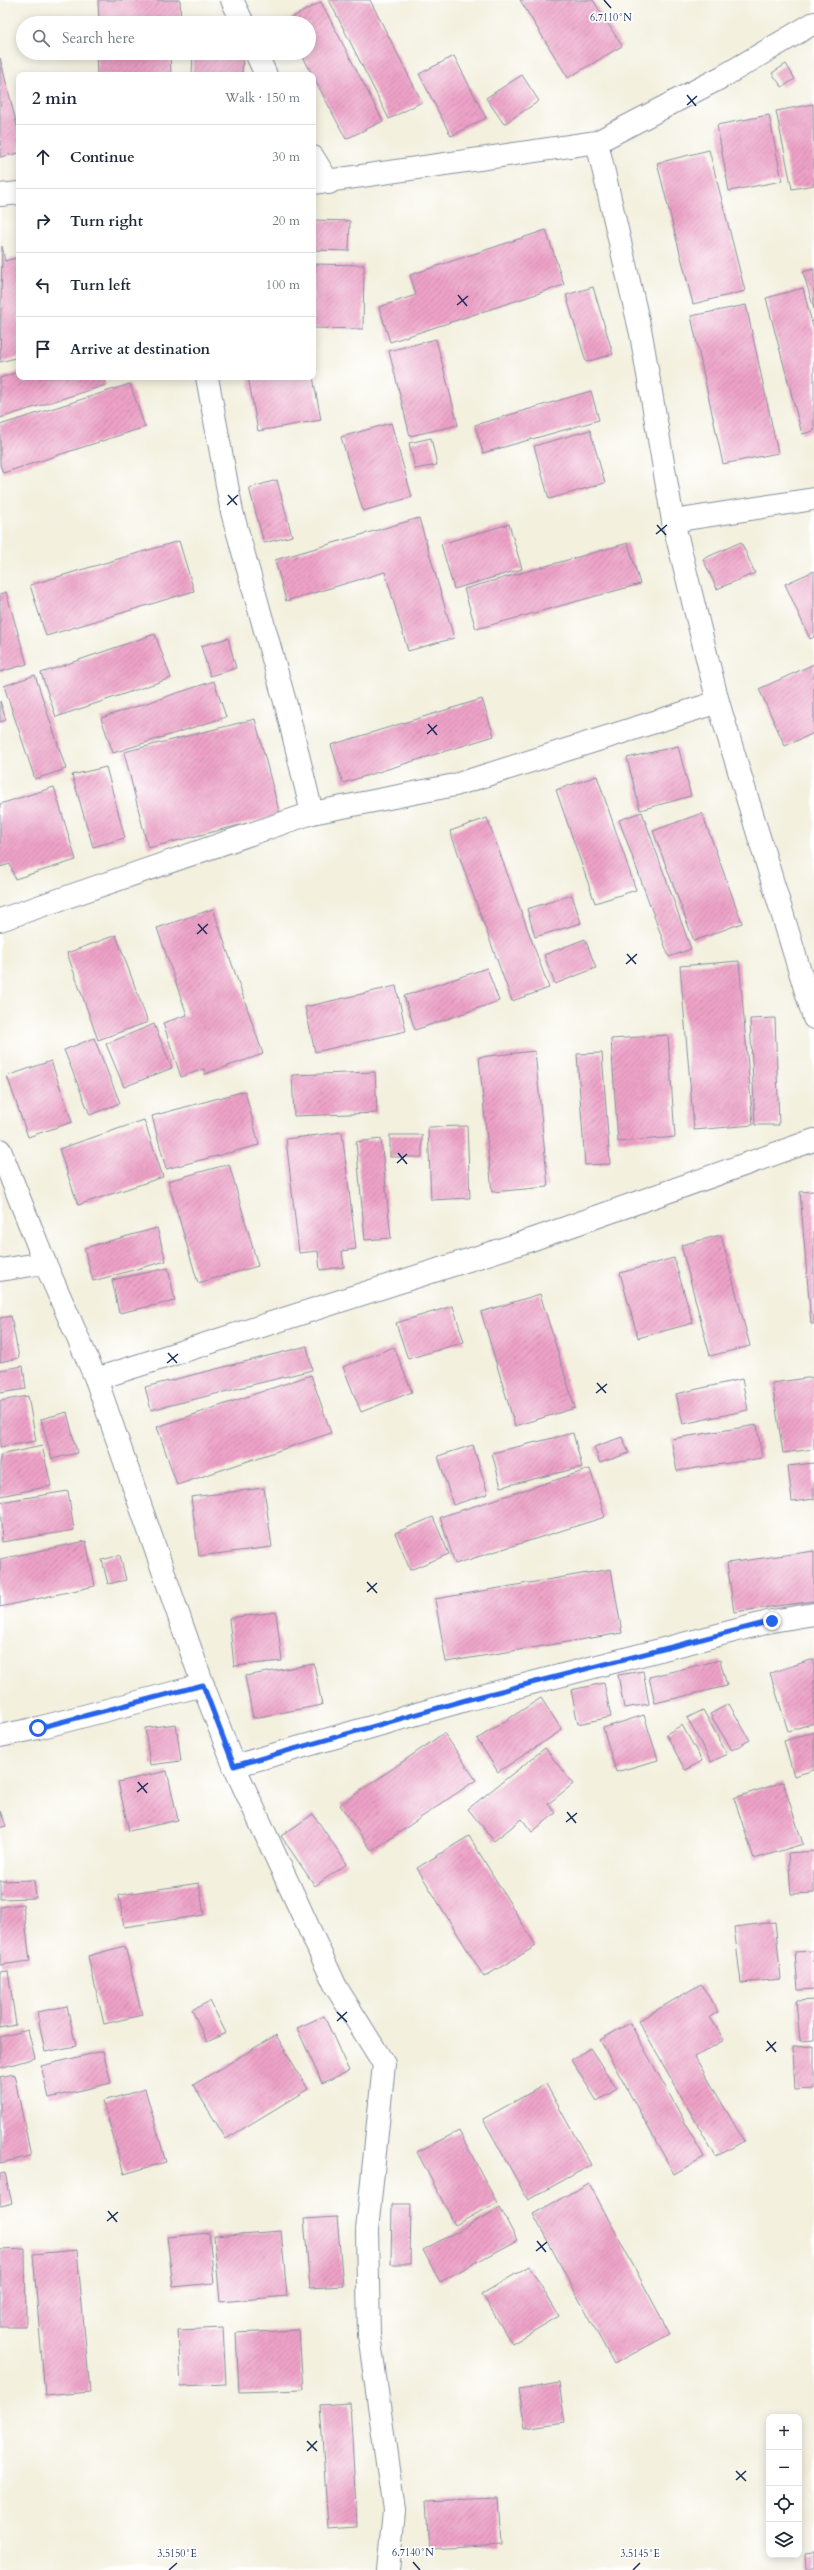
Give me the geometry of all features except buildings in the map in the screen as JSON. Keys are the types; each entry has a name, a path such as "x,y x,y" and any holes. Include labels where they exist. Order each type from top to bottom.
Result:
{"street":[{"path":"232,0 240,16"},
{"path":"316,167 321,183 598,142 722,76 814,23"},
{"path":"259,60 265,72"},
{"path":"598,142 641,334 673,521 718,702 814,1018"},
{"path":"0,194 16,193"},
{"path":"208,380 232,512 287,709 312,813"},
{"path":"673,521 814,499"},
{"path":"0,920 312,813 456,785 718,702"},
{"path":"96,1379 531,1240 814,1140"},
{"path":"0,1150 45,1263 96,1379 203,1685 234,1766 336,1988 384,2064 367,2230 369,2335 394,2511 388,2570"},
{"path":"0,1270 45,1263"},
{"path":"234,1766 466,1700 772,1621 814,1614"},
{"path":"0,1736 203,1685"}],"route":[{"path":"38,1728 203,1685 234,1766 466,1700 772,1621"}]}
